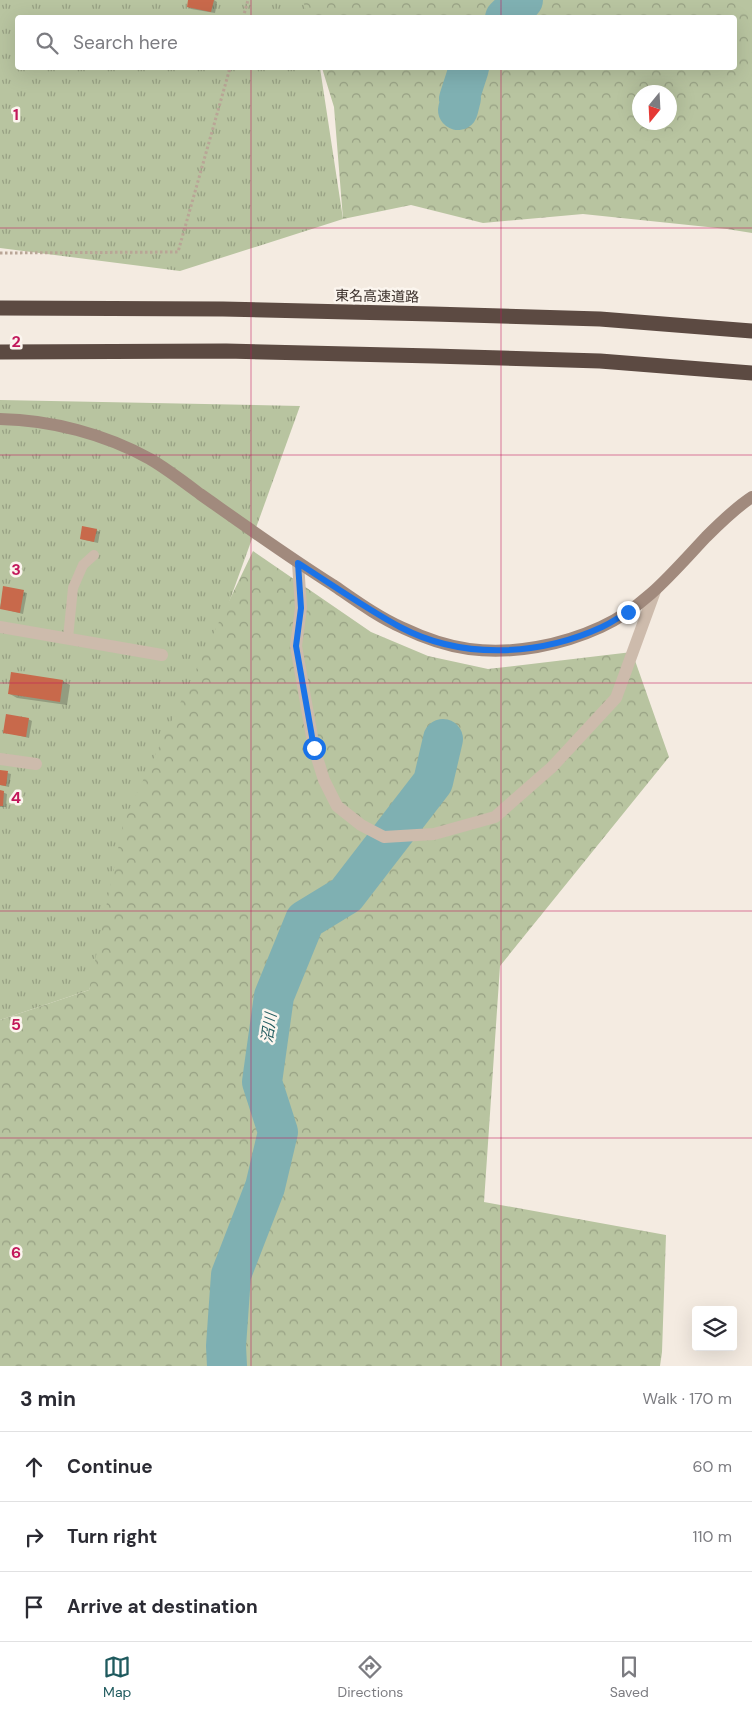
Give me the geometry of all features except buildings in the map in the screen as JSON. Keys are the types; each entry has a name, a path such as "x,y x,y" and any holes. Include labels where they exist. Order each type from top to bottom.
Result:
{"highway":[{"name":"東名高速道路","path":"0,308 223,309 472,315 600,319 752,331"},
{"path":"0,352 226,351 433,356 600,361 752,373"}],"street":[{"path":"0,419 56,425 105,438 150,459 298,563 402,628 435,641 469,649 501,651 535,647 571,638 601,627 628,612 655,591 721,522 752,497"},
{"path":"298,563 301,608 296,646 314,748 324,780 337,806 361,825 384,837 434,834 495,816 552,767 616,698 655,591"},
{"path":"0,627 162,655"},
{"path":"0,759 36,764"}],"lane":[{"path":"68,638 73,588 83,565 94,555"}],"path":[{"path":"245,15 248,0"},
{"path":"0,253 178,252 229,70"}],"green space":[{"path":"0,0 310,0 312,15 15,15 15,70 320,70 343,219 180,271 0,248"},
{"path":"303,0 752,0 752,233 583,214 483,223 411,205 343,219 334,107 323,70 737,70 737,15 307,15"},
{"path":"0,400 300,406 89,990 0,1020"},
{"path":"253,551 371,632 428,656 488,669 632,652 669,757 500,966 484,1202 666,1235 660,1366 0,1366 0,1020 89,990 124,820"}],"waterway":[{"name":"沼川","path":"508,15 523,0"},
{"name":"沼川","path":"458,110 461,98 459,99 468,70"},
{"name":"沼川","path":"227,1366 226,1346 231,1275 265,1187 278,1132 262,1082 274,996 305,920 346,895 433,782 443,739"}],"route":[{"path":"314,748 296,646 301,608 298,563 402,628 435,641 469,649 501,651 535,647 571,638 601,627 628,612"}]}
